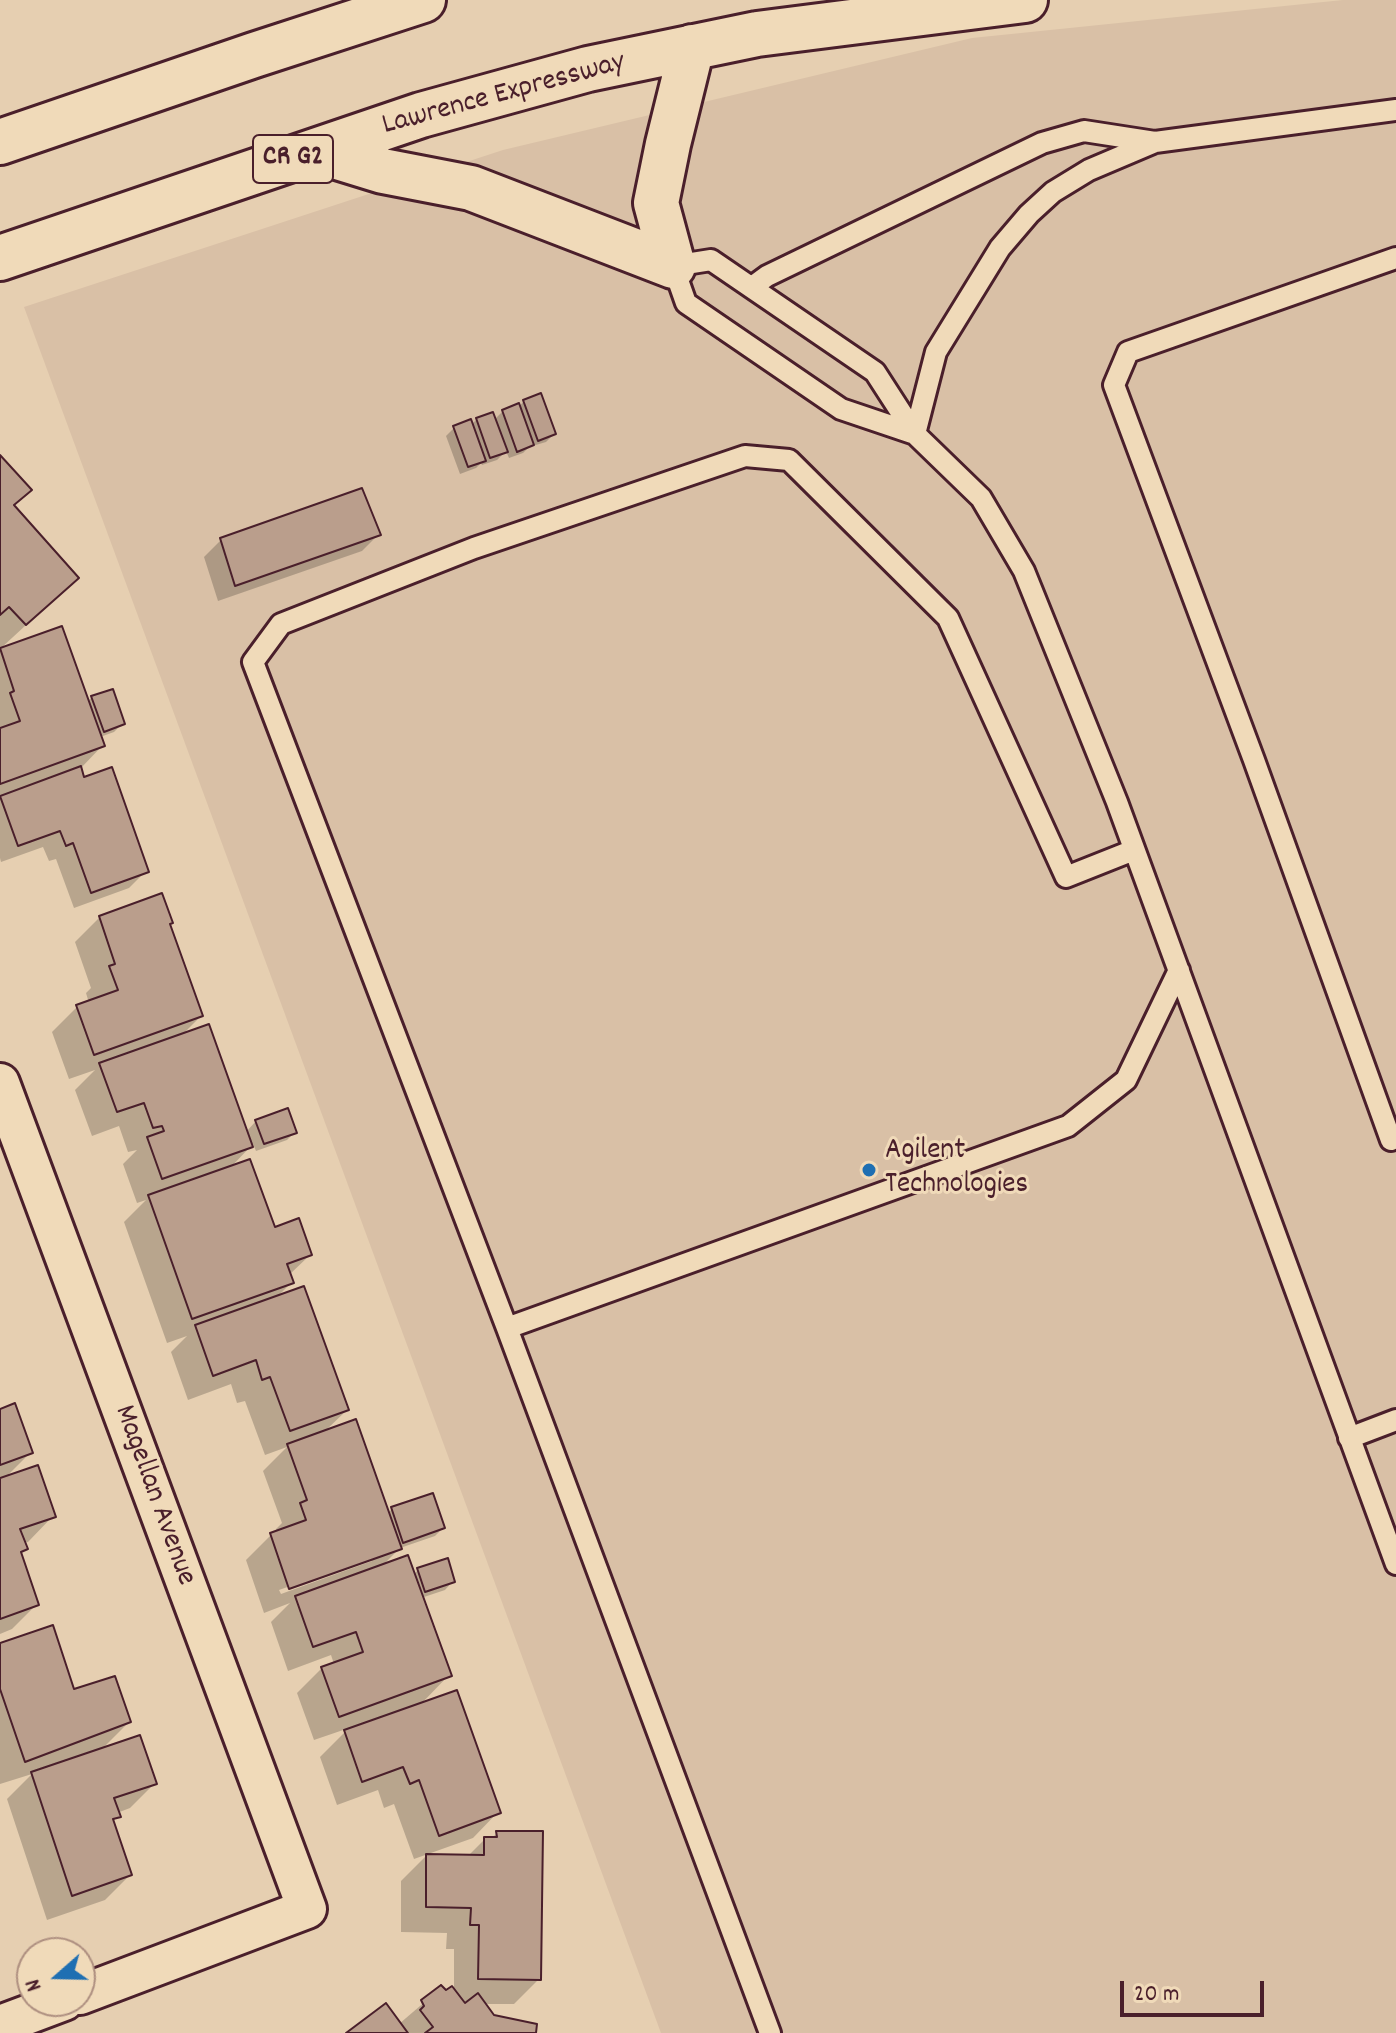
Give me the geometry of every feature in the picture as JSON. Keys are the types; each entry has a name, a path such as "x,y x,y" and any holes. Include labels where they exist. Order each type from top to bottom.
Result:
{"highway":[{"path":"0,142 423,0"},
{"name":"Lawrence Expressway","path":"0,258 421,115 588,69 757,34 1025,0"},
{"path":"673,266 656,203 692,47"},
{"path":"318,151 383,171 471,188 673,266"}],"street":[{"name":"Magellan Avenue","path":"0,1083 307,1909 96,1989"},
{"path":"0,2025 21,2017"}],"lane":[{"path":"915,434 936,352 1000,248 1053,192 1089,170 1155,142 1396,110"},
{"path":"752,287 767,276 1042,143 1084,131 1155,142"},
{"path":"1394,1144 1114,385 1128,352 1396,258"},
{"path":"915,434 841,409 686,303 673,266 711,260 875,372 915,434 981,498 1024,571 1179,970 1396,1564"},
{"path":"770,2033 507,1328 253,662 281,624 474,548 745,456 789,460 948,618 1066,877 1134,850"},
{"path":"507,1328 1068,1126 1126,1080 1179,970"},
{"path":"1349,1438 1396,1420"}],"shaded area":[{"name":"Agilent Technologies","path":"1343,0 1396,0 1396,2033 661,2033 24,307 503,150 972,38"}],"building":[{"path":"541,393 556,434 538,441 523,400"},
{"path":"519,403 534,445 517,452 502,410"},
{"path":"493,412 508,452 490,458 476,418"},
{"path":"471,419 486,461 468,467 453,426"},
{"path":"0,455 32,490 14,505 79,578 26,625 9,607 0,615"},
{"path":"362,488 381,535 235,586 220,538"},
{"path":"62,626 105,746 0,784 0,728 20,721 0,648"},
{"path":"113,689 125,724 104,732 91,696"},
{"path":"81,766 84,777 112,767 149,872 91,893 73,843 66,846 60,831 18,846 0,796"},
{"path":"162,893 203,1016 94,1055 76,1005 118,990 109,966 115,964 99,916"},
{"path":"209,1024 253,1147 162,1179 147,1137 164,1131 162,1126 153,1128 144,1103 117,1112 99,1063"},
{"path":"288,1108 297,1133 264,1144 255,1120"},
{"path":"250,1159 275,1227 299,1218 312,1255 287,1264 294,1283 192,1319 148,1195"},
{"path":"304,1286 349,1410 290,1431 270,1377 262,1380 256,1360 213,1376 195,1325"},
{"path":"15,1403 33,1453 0,1465 0,1409"},
{"path":"356,1419 402,1549 289,1589 270,1533 306,1520 300,1503 307,1500 287,1444"},
{"path":"38,1465 56,1517 20,1529 28,1549 21,1552 39,1605 0,1619 0,1478"},
{"path":"433,1493 445,1528 403,1543 391,1507"},
{"path":"408,1555 452,1676 339,1717 321,1667 363,1652 356,1632 313,1647 295,1596"},
{"path":"448,1558 455,1582 425,1592 417,1568"},
{"path":"53,1625 74,1689 115,1676 131,1722 25,1762 0,1689 0,1643"},
{"path":"457,1690 501,1813 439,1836 419,1780 410,1784 403,1767 362,1782 344,1730"},
{"path":"140,1735 157,1784 114,1798 121,1817 113,1819 132,1875 72,1896 31,1772"},
{"path":"496,1831 543,1831 541,1980 478,1979 479,1925 470,1925 471,1908 426,1907 426,1854 484,1855 484,1837 497,1837"},
{"path":"441,1985 446,1990 452,1986 465,2003 478,1993 494,2015 537,2024 536,2033 425,2033 433,2027 420,2010 424,2006 421,2000"},
{"path":"386,2003 408,2033 346,2033"}],"place":[{"name":"Agilent Technologies","path":"869,1170"}]}
